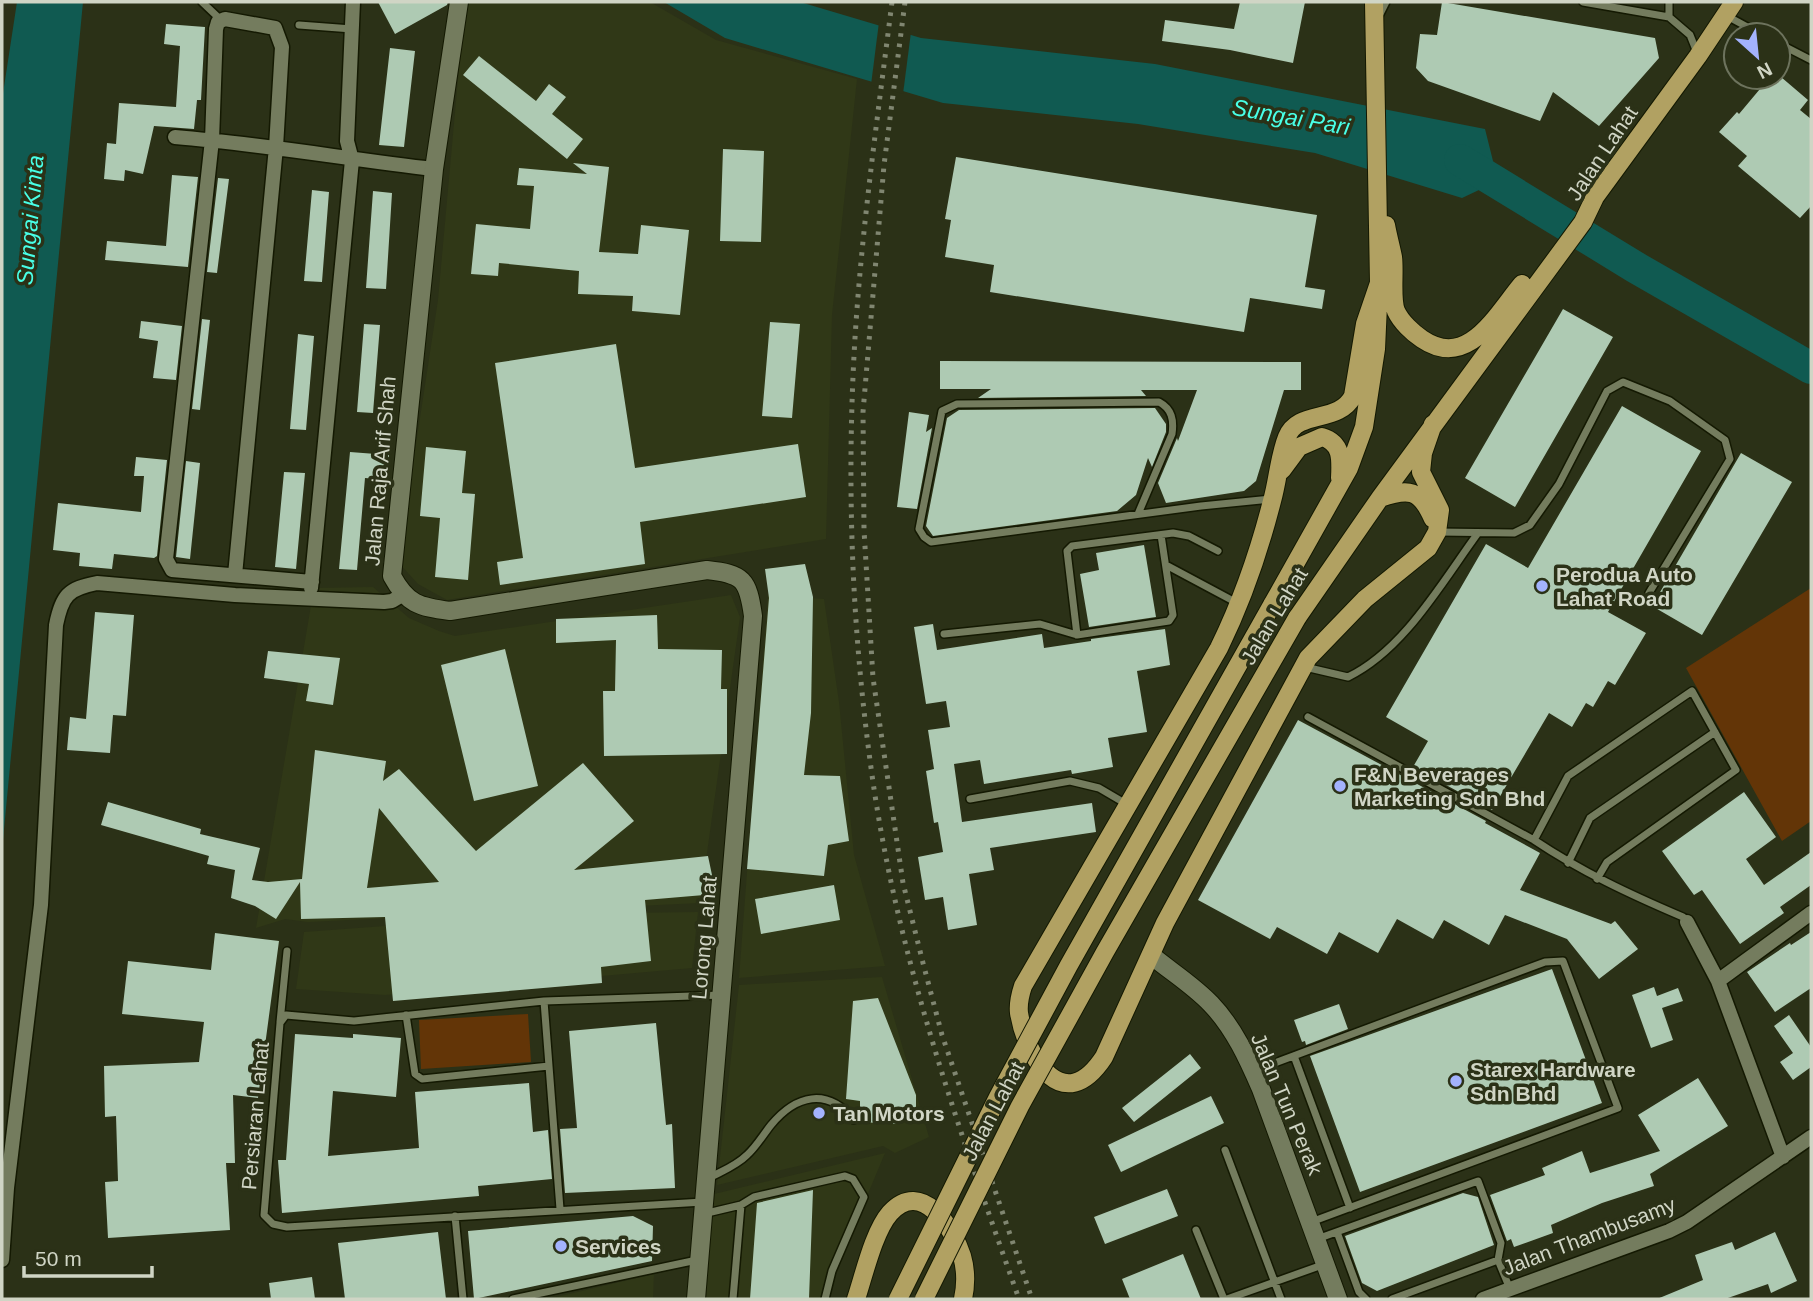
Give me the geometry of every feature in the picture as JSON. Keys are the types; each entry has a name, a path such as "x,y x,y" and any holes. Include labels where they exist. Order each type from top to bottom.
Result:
{"main road":[{"path":"1374,2 1376,181 1393,257 1396,310 1414,333 1438,347 1464,347 1478,337 1565,237"},
{"name":"Jalan Lahat","path":"924,1299 1020,1106 1297,618 1565,237 1699,56 1730,9"},
{"name":"Jalan Lahat","path":"898,1299 1011,1073 1069,965 1352,461 1364,427 1376,349 1379,283 1376,181"},
{"path":"1379,283 1365,324 1353,396 1334,413 1301,422 1287,436 1273,499 1240,605 1219,648 1023,986 1019,1002 1023,1029 1044,1073 1060,1083 1070,1084 1090,1076 1097,1068 1216,826 1308,658 1364,599 1428,548 1437,532 1440,510 1421,472 1423,453 1433,424"},
{"path":"1276,480 1299,447 1322,437 1331,440 1338,448 1341,461 1340,485"},
{"path":"1380,498 1404,490 1416,495 1428,508 1437,532"},
{"path":"856,1299 875,1244 889,1214 898,1206 920,1201 936,1211 956,1242 965,1272 963,1299"}],"street":[{"path":"310,600 352,160 347,141 353,2"},
{"name":"Jalan Raja Arif Shah","path":"402,595 391,576 434,169 459,2"},
{"path":"235,575 276,147 282,47 278,32 269,25 222,20 216,29 212,140 166,559 172,570 312,582"},
{"path":"175,137 276,147 352,160 434,169"},
{"name":"Lorong Lahat","path":"402,595 423,607 450,611 707,570 733,573 744,581 750,593 753,616 696,1299"},
{"path":"2,1259 7,1188 41,905 59,612 67,595 73,589 97,583 310,600 384,602 402,595"},
{"path":"1718,981 1811,913"},
{"path":"1687,922 1718,981 1783,1157"},
{"name":"Jalan Tun Perak","path":"1151,955 1210,1003 1232,1031 1254,1071 1338,1299"},
{"name":"Jalan Thambusamy","path":"1483,1299 1688,1222 1811,1137"}],"lane":[{"path":"201,2 222,20"},
{"path":"1363,2 1374,27"},
{"path":"1374,27 1386,2"},
{"path":"1583,2 1669,18 1690,36 1699,56"},
{"path":"1669,2 1669,18"},
{"path":"1730,9 1745,21"},
{"path":"299,25 352,29"},
{"path":"1792,50 1811,60"},
{"path":"1437,532 1514,533 1530,525 1559,484 1606,391 1623,382 1670,401 1692,416 1725,440 1730,459 1649,593"},
{"path":"1138,514 1172,434 1174,423 1171,414 1167,407 1159,402 957,404 942,411 919,528 931,542 1273,499"},
{"path":"1303,667 1348,677 1383,656 1426,604 1478,533"},
{"path":"1077,635 1067,551 1072,546 1181,534 1217,551"},
{"path":"944,634 1040,624 1077,635 1169,621 1173,615 1161,535"},
{"path":"1166,565 1240,605"},
{"path":"1534,840 1568,776 1692,691 1736,770 1607,862 1597,879"},
{"path":"1308,717 1534,840 1597,879 1683,917 1687,922"},
{"path":"1569,863 1590,818 1715,732"},
{"path":"970,799 1070,781 1099,788 1128,805"},
{"path":"280,1023 287,951"},
{"path":"1254,1071 1545,962 1563,961 1618,1108 1350,1208 1314,1231"},
{"name":"Persiaran Lahat","path":"722,995 544,1001 354,1021 286,1015 280,1023 264,1215 272,1224 287,1227 559,1209 703,1208 741,1205 754,1197 845,1176 853,1179 864,1197 832,1271 825,1299"},
{"path":"544,1001 559,1209"},
{"path":"407,1015 415,1074 422,1079 549,1066"},
{"path":"1293,1056 1350,1208"},
{"path":"706,1180 738,1163 750,1153 772,1124 789,1108 814,1098 827,1098 845,1109 854,1120"},
{"path":"1225,1150 1281,1299"},
{"path":"1314,1231 1337,1232 1478,1181 1501,1243 1498,1260 1510,1290"},
{"path":"733,1299 741,1205"},
{"path":"456,1216 463,1299"},
{"path":"1196,1230 1225,1299 1325,1263"},
{"path":"1337,1232 1359,1292 1366,1299"},
{"path":"513,1299 699,1259"},
{"path":"1392,1299 1498,1260"}],"shaded area":[{"path":"465,2 650,2 716,40 857,79 832,315 826,539 447,600 418,584 398,562 438,300"},
{"path":"373,587 409,618 455,636 731,595 740,617 700,903 308,922 285,919 256,928 314,588"},
{"path":"1811,588 1811,821 1782,841 1686,668"},
{"path":"768,595 824,599 839,702 854,855 885,966 739,978"},
{"path":"698,912 692,968 385,995 296,989 304,932 549,914"},
{"path":"882,977 929,1137 895,1153 883,1146 717,1185 739,985"},
{"path":"528,1014 531,1062 421,1069 419,1020"},
{"path":"885,1153 824,1299 706,1299 714,1194"},
{"name":"Services","path":"654,1274 653,1299 548,1299"}],"water":[{"name":"Sungai Kinta","path":"17,2 83,2 2,850 2,100"},
{"path":"664,2 800,2 921,38 1155,64 1485,129 1498,181 1462,198 1315,153 1138,124 943,103 725,38"}],"pier":[{"path":"879,22 911,32 903,94 871,85"}],"building":[{"path":"378,2 448,2 395,34"},
{"path":"1240,2 1305,2 1293,63 1230,50 1162,41 1165,20 1234,29"},
{"path":"1442,2 1655,38 1659,58 1599,126 1553,92 1540,121 1428,81 1416,68 1420,34 1437,35"},
{"path":"166,24 205,27 201,100 197,100 194,129 154,126 143,174 125,170 124,181 104,179 107,143 116,144 119,103 176,107 180,46 164,44"},
{"path":"390,48 415,51 404,147 379,145"},
{"path":"479,56 536,101 549,84 566,97 552,114 583,139 567,159 463,75"},
{"path":"1792,86 1808,100 1800,110 1811,119 1811,206 1800,218 1738,166 1747,156 1719,132 1737,112 1739,114 1758,91 1792,91"},
{"path":"723,149 764,151 761,242 720,241"},
{"path":"956,157 1317,215 1305,287 1325,290 1322,309 1250,298 1244,332 990,292 994,265 945,257 951,220 945,219"},
{"path":"573,163 609,167 599,252 638,254 641,225 689,230 680,315 632,311 633,296 578,294 579,271 499,263 498,276 471,274 476,224 530,229 534,186 517,185 519,168 587,174"},
{"path":"172,175 198,177 188,267 105,260 107,241 166,246"},
{"path":"218,178 229,179 217,273 207,272"},
{"path":"312,190 329,192 322,282 304,281"},
{"path":"373,191 392,193 386,289 366,288"},
{"path":"1563,309 1613,337 1515,507 1465,478"},
{"path":"202,319 210,320 200,410 192,409"},
{"path":"141,321 182,326 176,380 153,378 158,341 139,338"},
{"path":"770,322 800,324 792,418 762,416"},
{"path":"364,324 380,325 373,413 357,412"},
{"path":"298,334 314,336 306,430 290,429"},
{"path":"616,344 635,468 798,444 806,497 640,522 645,564 500,585 497,562 523,558 495,363"},
{"path":"940,361 1301,362 1301,390 1284,390 1256,481 1244,491 1166,503 1158,483 1177,438 1178,441 1197,390 1141,390 1146,396 978,398 991,389 940,389"},
{"path":"1622,406 1701,451 1608,612 1646,633 1615,685 1608,681 1593,707 1586,703 1572,727 1549,713 1492,810 1413,767 1428,741 1386,717 1486,544 1528,568"},
{"path":"1155,408 1166,424 1166,432 1152,467 1148,458 1136,495 1117,511 933,536 926,526 947,418 959,410"},
{"path":"909,412 929,415 926,432 932,428 917,509 897,507"},
{"path":"426,447 466,451 462,493 475,494 468,580 435,577 440,518 420,516"},
{"path":"350,452 389,455 387,480 365,478 357,570 339,569"},
{"path":"1741,453 1792,482 1702,635 1652,606"},
{"path":"136,457 167,460 157,556 154,558 114,554 112,569 79,566 80,553 53,550 58,503 141,512 144,476 134,476"},
{"path":"186,461 200,463 190,559 176,557"},
{"path":"284,472 305,473 296,569 275,567"},
{"path":"1144,545 1156,617 1089,627 1080,574 1099,570 1096,553"},
{"path":"805,564 813,597 811,713 804,775 840,776 849,841 828,845 824,876 747,869 769,598 765,569"},
{"path":"95,612 134,615 126,716 113,715 110,753 67,750 70,717 86,719"},
{"path":"657,615 658,649 722,650 721,689 727,689 727,754 604,756 603,691 615,691 616,640 556,643 556,619"},
{"path":"933,624 937,650 1042,634 1044,648 1165,629 1170,665 1137,671 1147,732 1108,738 1113,767 1072,774 1071,770 984,784 980,760 954,764 962,822 1092,803 1096,832 990,848 994,870 969,874 977,925 948,930 943,897 925,900 918,857 943,852 938,822 934,823 926,771 934,769 928,730 950,727 946,701 926,704 914,627"},
{"path":"505,649 538,786 474,801 441,665"},
{"path":"268,651 340,658 333,705 306,701 309,684 264,678"},
{"name":"F&N Beverages Marketing Sdn Bhd","path":"1298,720 1540,853 1520,890 1611,924 1615,921 1638,949 1599,979 1567,939 1505,915 1489,945 1444,920 1433,939 1397,919 1378,953 1339,932 1327,954 1277,927 1270,939 1198,900"},
{"path":"315,750 386,761 383,781 399,769 476,851 583,763 634,821 574,870 708,856 716,894 645,900 651,961 601,967 602,983 393,1001 385,917 301,919 300,882 276,919 255,906 231,898 235,870 207,864 209,856 101,825 108,802 201,829 200,834 260,848 252,880 268,882 302,879","holes":["379,808 439,882 367,888"]},
{"path":"1744,792 1776,837 1746,859 1764,885 1811,852 1811,885 1780,907 1784,913 1740,944 1702,890 1694,895 1662,851"},
{"path":"834,885 840,920 761,934 755,899"},
{"path":"1811,932 1811,988 1775,1012 1747,972"},
{"path":"215,933 279,941 258,1098 233,1095 235,1163 226,1163 230,1230 108,1238 105,1182 118,1181 116,1116 105,1117 104,1066 199,1062 204,1022 122,1014 128,961 211,970"},
{"name":"Starex Hardware Sdn Bhd","path":"1552,969 1602,1103 1360,1192 1310,1056"},
{"path":"1654,987 1657,996 1678,988 1683,1001 1662,1008 1673,1040 1651,1048 1632,995"},
{"path":"878,998 916,1095 916,1115 899,1112 897,1124 860,1122 860,1101 846,1099 853,1001"},
{"path":"1339,1004 1348,1029 1306,1045 1305,1041 1302,1042 1294,1020"},
{"path":"1789,1015 1811,1047 1811,1067 1793,1080 1780,1062 1793,1053 1774,1026"},
{"path":"656,1023 666,1125 672,1124 675,1188 565,1193 560,1129 577,1128 569,1031"},
{"path":"295,1034 353,1038 353,1034 401,1038 396,1097 333,1091 328,1156 419,1148 415,1092 529,1083 533,1132 548,1130 552,1179 478,1186 479,1196 282,1213 278,1160 286,1160"},
{"path":"1190,1054 1201,1068 1134,1122 1122,1108"},
{"path":"1698,1078 1728,1126 1650,1174 1654,1186 1602,1203 1551,1225 1553,1233 1514,1247 1511,1239 1507,1241 1490,1195 1545,1175 1542,1168 1582,1151 1590,1173 1660,1151 1638,1115"},
{"path":"1211,1096 1224,1123 1121,1172 1108,1145"},
{"path":"1167,1189 1178,1216 1105,1244 1094,1217"},
{"path":"813,1190 809,1299 750,1299 757,1203"},
{"path":"1463,1193 1478,1197 1494,1245 1377,1291 1362,1283 1345,1236"},
{"name":"Services","path":"633,1216 653,1226 652,1261 474,1299 468,1231"},
{"path":"438,1232 446,1299 345,1299 338,1243"},
{"path":"1775,1232 1797,1281 1771,1293 1768,1284 1725,1299 1657,1299 1703,1280 1695,1255 1732,1242 1735,1250"},
{"path":"1183,1254 1201,1299 1130,1299 1122,1279"},
{"path":"312,1277 315,1299 271,1299 269,1283"}],"waterway":[{"name":"Sungai Pari","path":"1460,160 1635,267 1811,368"}],"railway":[{"path":"892,2 862,254 852,394 851,505 860,672 873,782 898,915 953,1108 1019,1299"},
{"path":"905,2 884,165 863,412 864,530 873,678 903,883 923,963 942,1035 1032,1299"}],"place":[{"name":"Perodua Auto Lahat Road","path":"1542,586"},
{"name":"F&N Beverages Marketing Sdn Bhd","path":"1340,786"},
{"name":"Starex Hardware Sdn Bhd","path":"1456,1081"},
{"name":"Tan Motors","path":"819,1113"},
{"name":"Services","path":"561,1246"}]}
